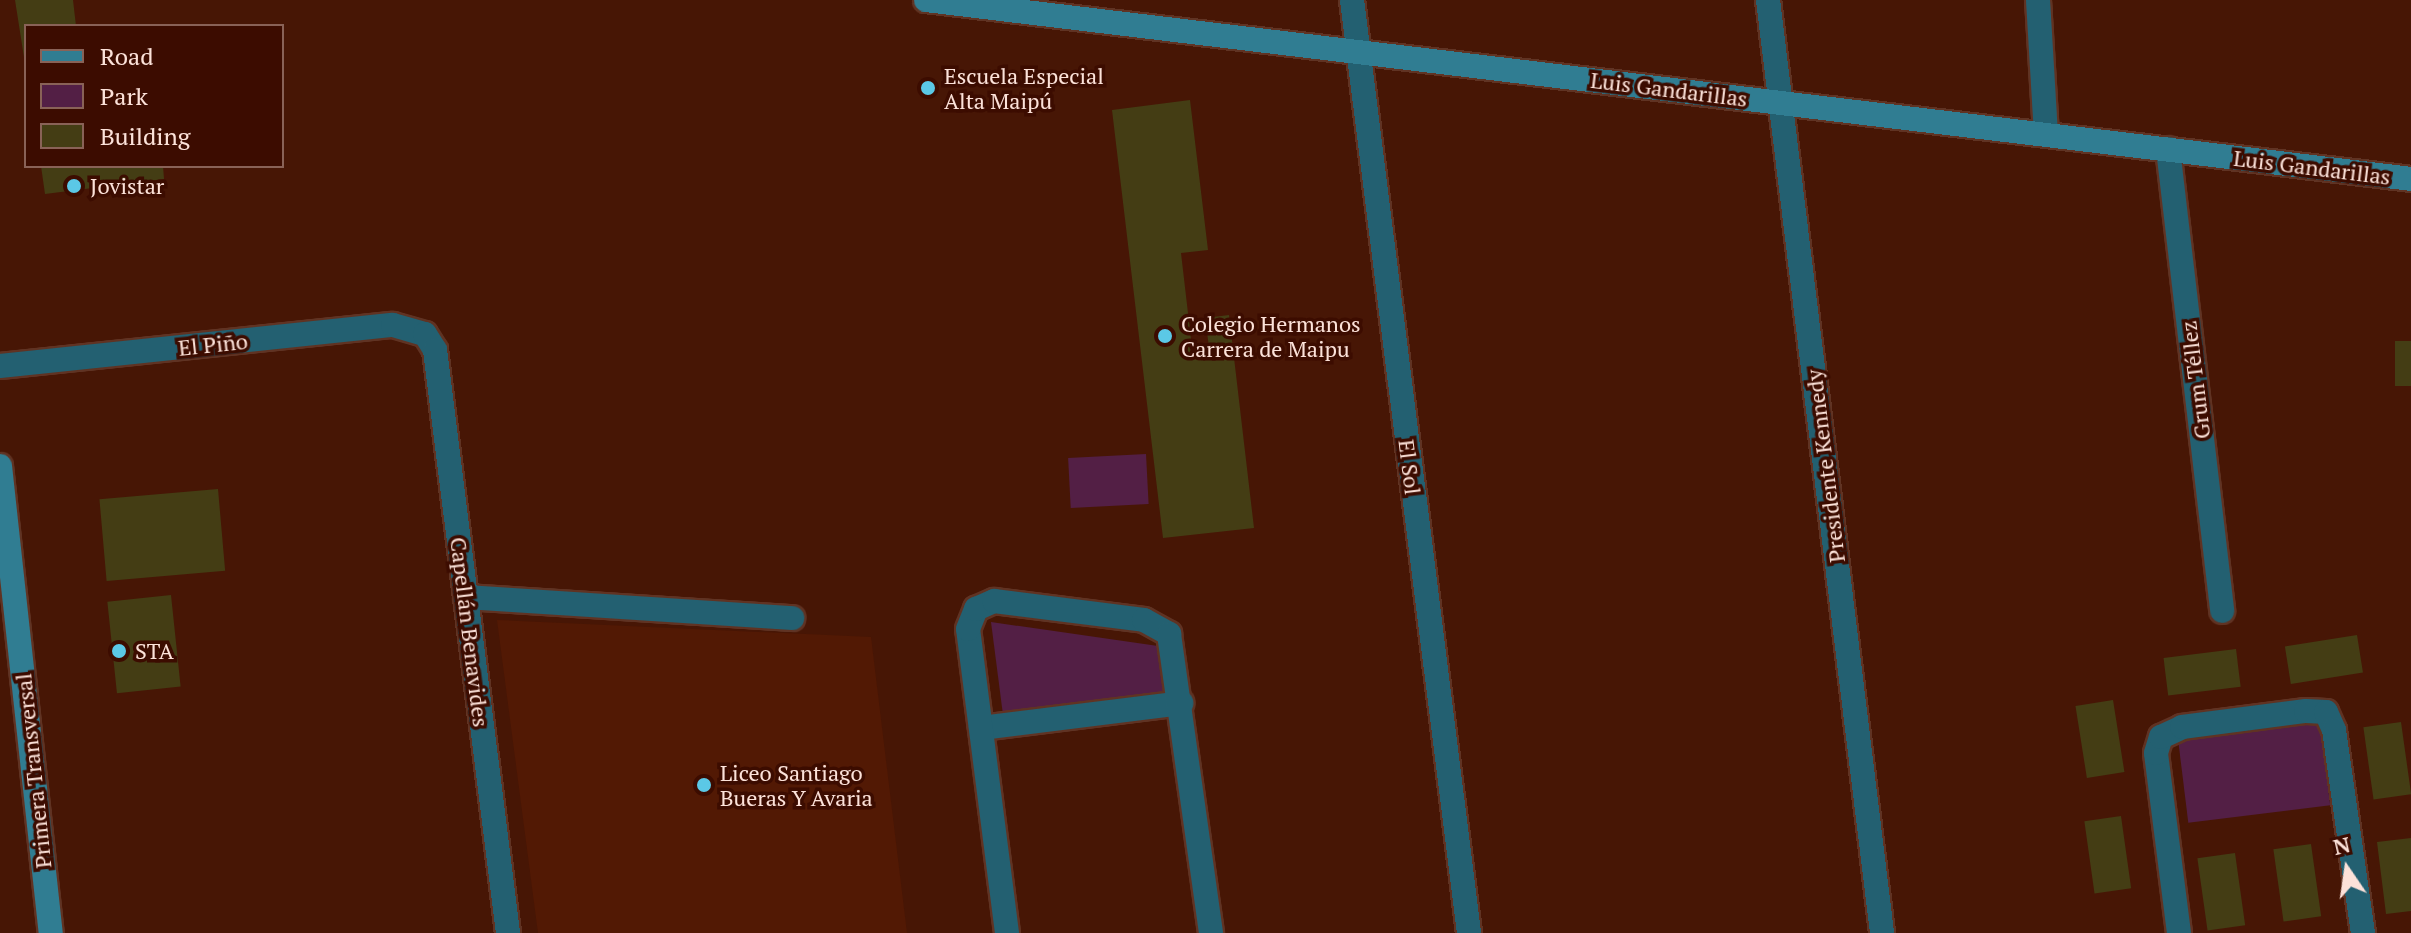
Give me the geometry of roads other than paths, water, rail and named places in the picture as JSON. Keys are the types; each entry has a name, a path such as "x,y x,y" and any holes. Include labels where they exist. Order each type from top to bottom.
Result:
{"street":[{"name":"Luis Gandarillas","path":"926,0 2411,179"},
{"name":"El Sol","path":"1352,0 1469,933"},
{"name":"Presidente Kennedy","path":"1768,0 1882,933"},
{"path":"2038,0 2046,135"},
{"name":"Grum Téllez","path":"2168,149 2222,611"},
{"name":"El Piño","path":"0,366 393,325 425,334"},
{"name":"Capellán Benavides","path":"425,334 435,350 508,933"},
{"name":"Primera Transversal","path":"0,466 8,608 51,933"},
{"path":"466,597 792,618"},
{"path":"1007,933 968,629 976,609 994,601 1154,622 1172,641 1211,933"},
{"path":"981,728 1181,703"},
{"path":"2179,933 2156,753 2161,737 2182,727 2326,712 2334,730 2363,933"}],"place":[{"name":"Escuela Especial Alta Maipú","path":"928,88"},
{"name":"Jovistar","path":"74,186"},
{"name":"Colegio Hermanos Carrera de Maipu","path":"1165,336"},
{"name":"STA","path":"119,651"},
{"name":"Liceo Santiago Bueras Y Avaria","path":"704,785"}]}
